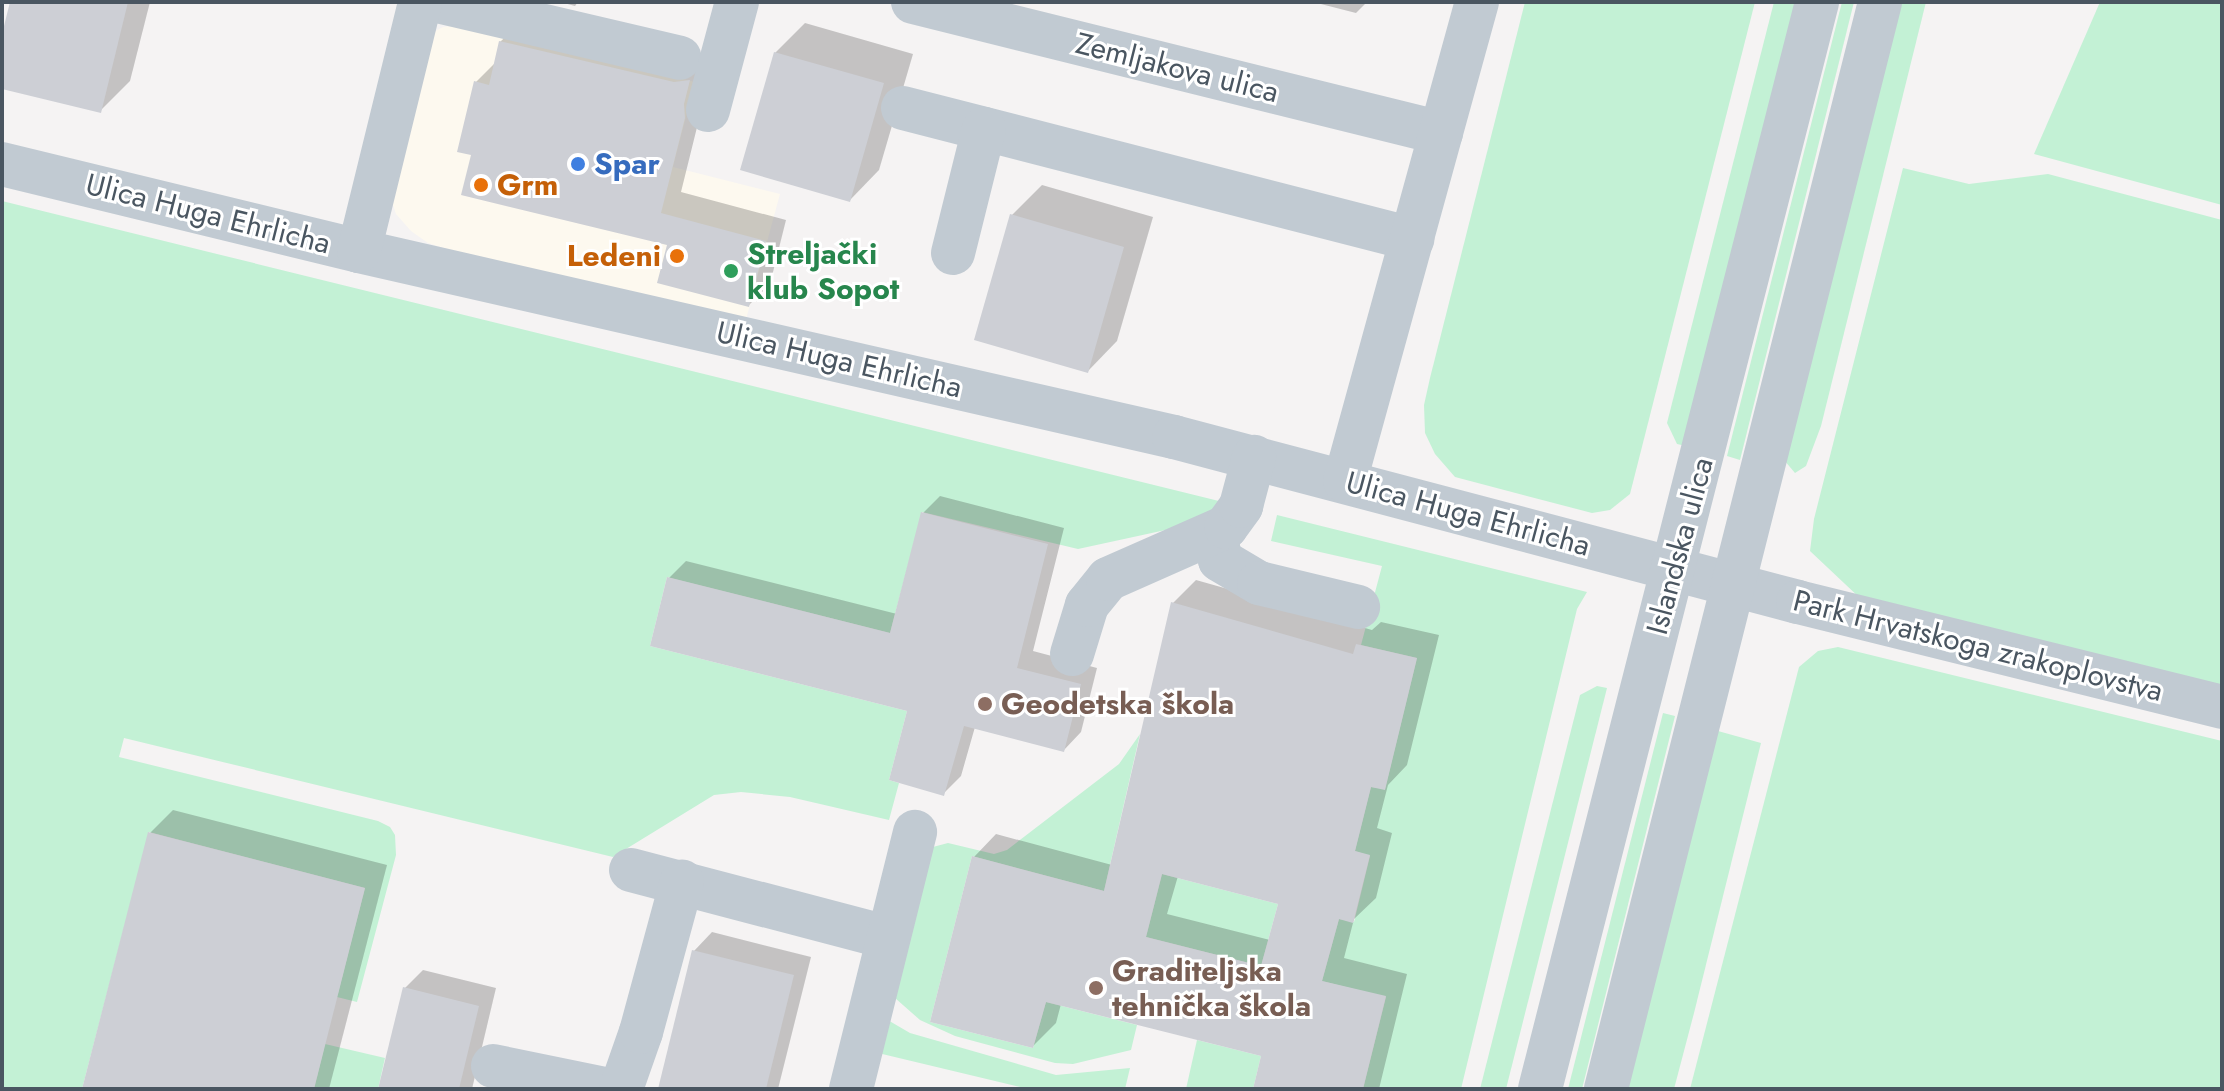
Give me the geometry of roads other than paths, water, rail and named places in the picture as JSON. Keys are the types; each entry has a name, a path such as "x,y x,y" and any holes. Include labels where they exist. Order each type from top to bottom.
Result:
{"street":[{"path":"359,251 420,2"},
{"path":"442,2 680,58"},
{"path":"708,110 737,2"},
{"name":"Zemljakova ulica","path":"913,2 1441,133"},
{"path":"1345,481 1477,2"},
{"name":"Islandska ulica","path":"1540,1089 1817,2"},
{"name":"Islandska ulica","path":"1606,1089 1880,2"},
{"path":"903,108 1412,239"},
{"path":"953,253 984,129"},
{"name":"Ulica Huga Ehrlicha","path":"2,164 359,251 1254,457 1735,584"},
{"path":"1072,654 1087,605 1108,579 1226,527 1241,506 1254,457"},
{"path":"1216,532 1220,560 1259,583 1358,607"},
{"name":"Park Hrvatskoga zrakoplovstva","path":"1735,584 2222,707"},
{"path":"851,1089 915,832"},
{"path":"631,870 887,937"},
{"path":"621,1089 641,1032 682,881"},
{"path":"493,1066 604,1089"}],"place":[{"name":"Spar","path":"578,164"},
{"name":"Grm","path":"481,185"},
{"name":"Ledeni","path":"677,256"},
{"name":"Streljački klub Sopot","path":"731,271"},
{"name":"Geodetska škola","path":"985,704"},
{"name":"Graditeljska tehnička škola","path":"1096,988"}]}
